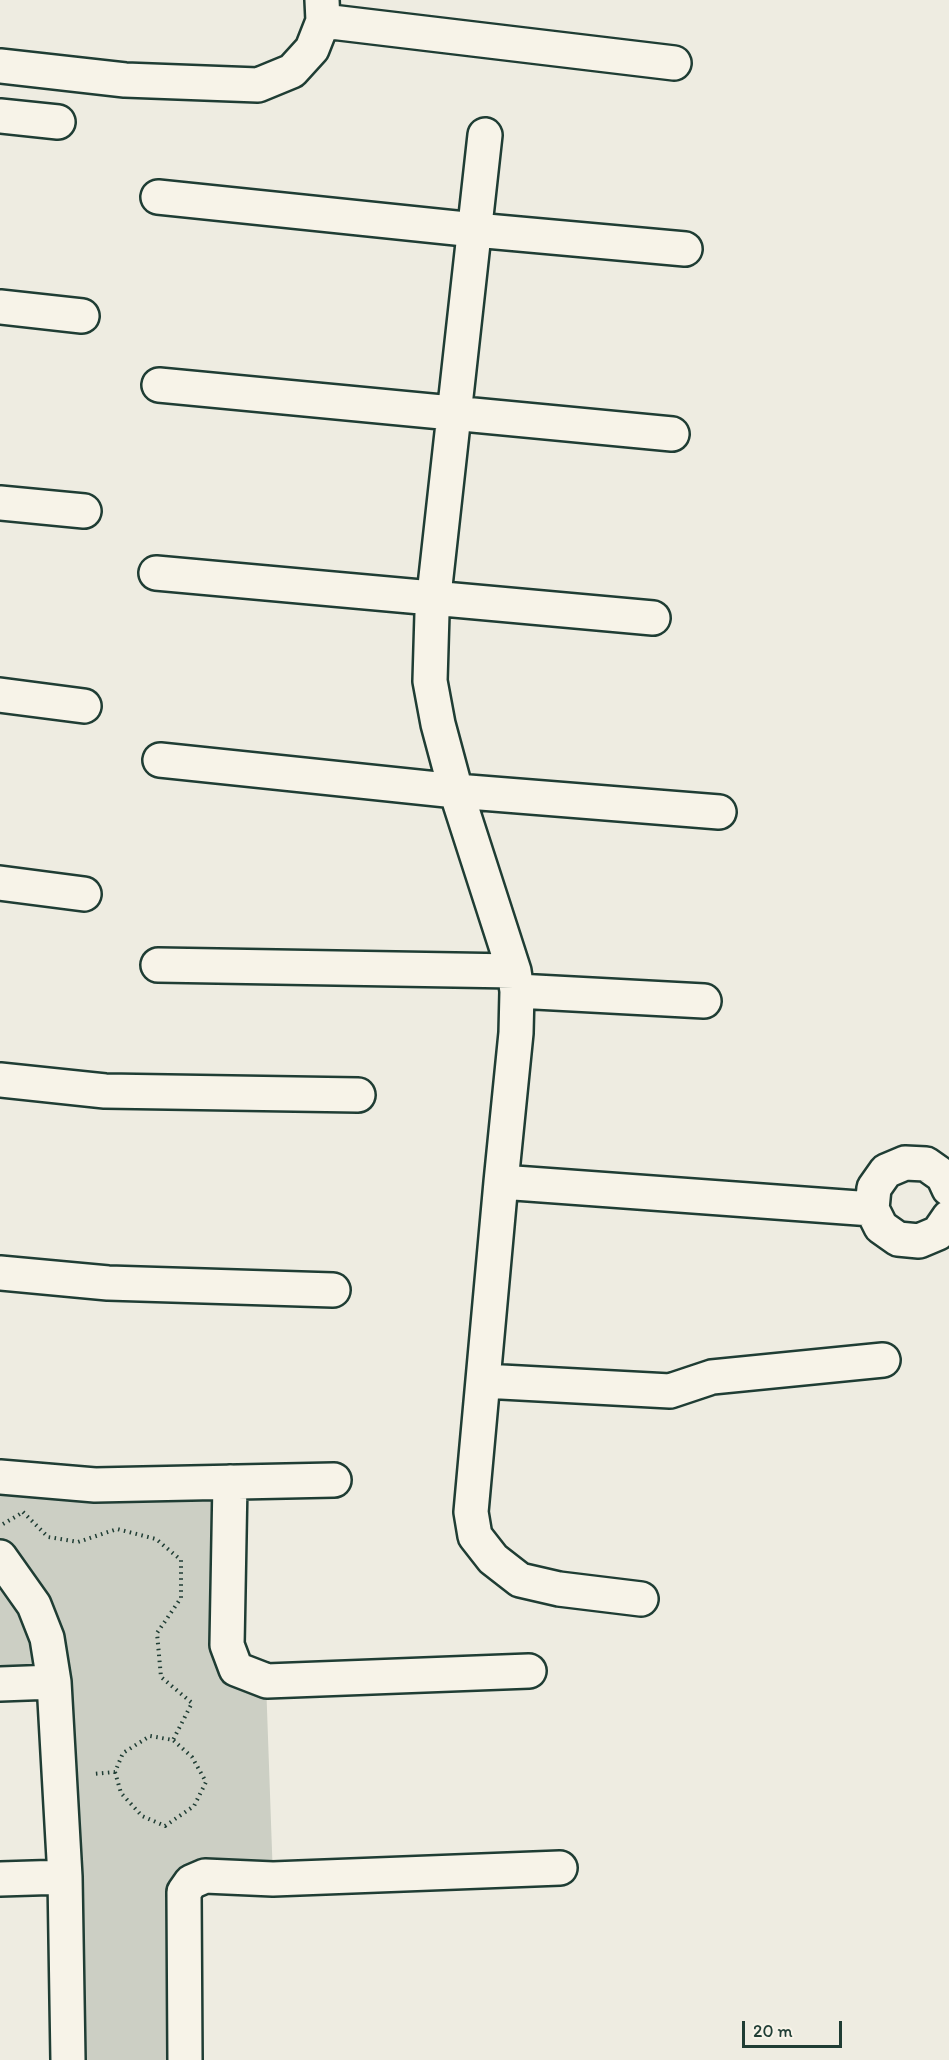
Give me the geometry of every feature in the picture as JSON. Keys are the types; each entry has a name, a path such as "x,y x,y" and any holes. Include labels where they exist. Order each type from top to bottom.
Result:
{"street":[{"path":"0,66 125,80 258,86 292,71 312,49 323,10 674,63"},
{"path":"0,116 58,122"},
{"path":"485,135 434,598 430,681 438,724 456,791 515,981 516,1033 471,1512 475,1536 493,1559 520,1580 559,1589 641,1599"},
{"path":"158,197 686,249"},
{"path":"0,307 81,316"},
{"path":"159,385 672,434"},
{"path":"0,502 84,511"},
{"path":"156,573 653,618"},
{"path":"0,695 84,706"},
{"path":"160,760 456,791 719,812"},
{"path":"0,883 84,894"},
{"path":"158,965 515,981 704,1000"},
{"path":"0,1080 105,1091 358,1095"},
{"path":"949,1190 943,1176 926,1164 905,1163 886,1171 874,1188 872,1209 881,1227 898,1239 919,1241 938,1233 949,1217"},
{"path":"501,1182 872,1209"},
{"path":"0,1273 108,1283 333,1290"},
{"path":"483,1381 653,1392 670,1391 712,1377 884,1360"},
{"path":"0,1477 95,1485 334,1480"},
{"path":"230,1482 227,1646 236,1669 267,1681 529,1671"},
{"path":"0,1557 34,1605 47,1638 54,1682 65,1877 68,2060"},
{"path":"0,1684 54,1682"},
{"path":"185,2060 184,1892 191,1882 205,1876 273,1879 560,1868"},
{"path":"0,1879 65,1877"}],"path":[{"path":"23,1512 48,1537 78,1542 117,1529 156,1539 181,1560 181,1598 157,1633 161,1677 192,1703 173,1740"},
{"path":"150,1736 173,1740 192,1757 206,1782 194,1806 165,1826 142,1816 121,1793 115,1772 123,1753 150,1736"},
{"path":"59,1778 115,1772"}],"shaded area":[{"path":"0,1477 230,1482 233,1682 266,1681 273,1879 187,1882 201,2060 68,2060 54,1683 0,1684"}]}
